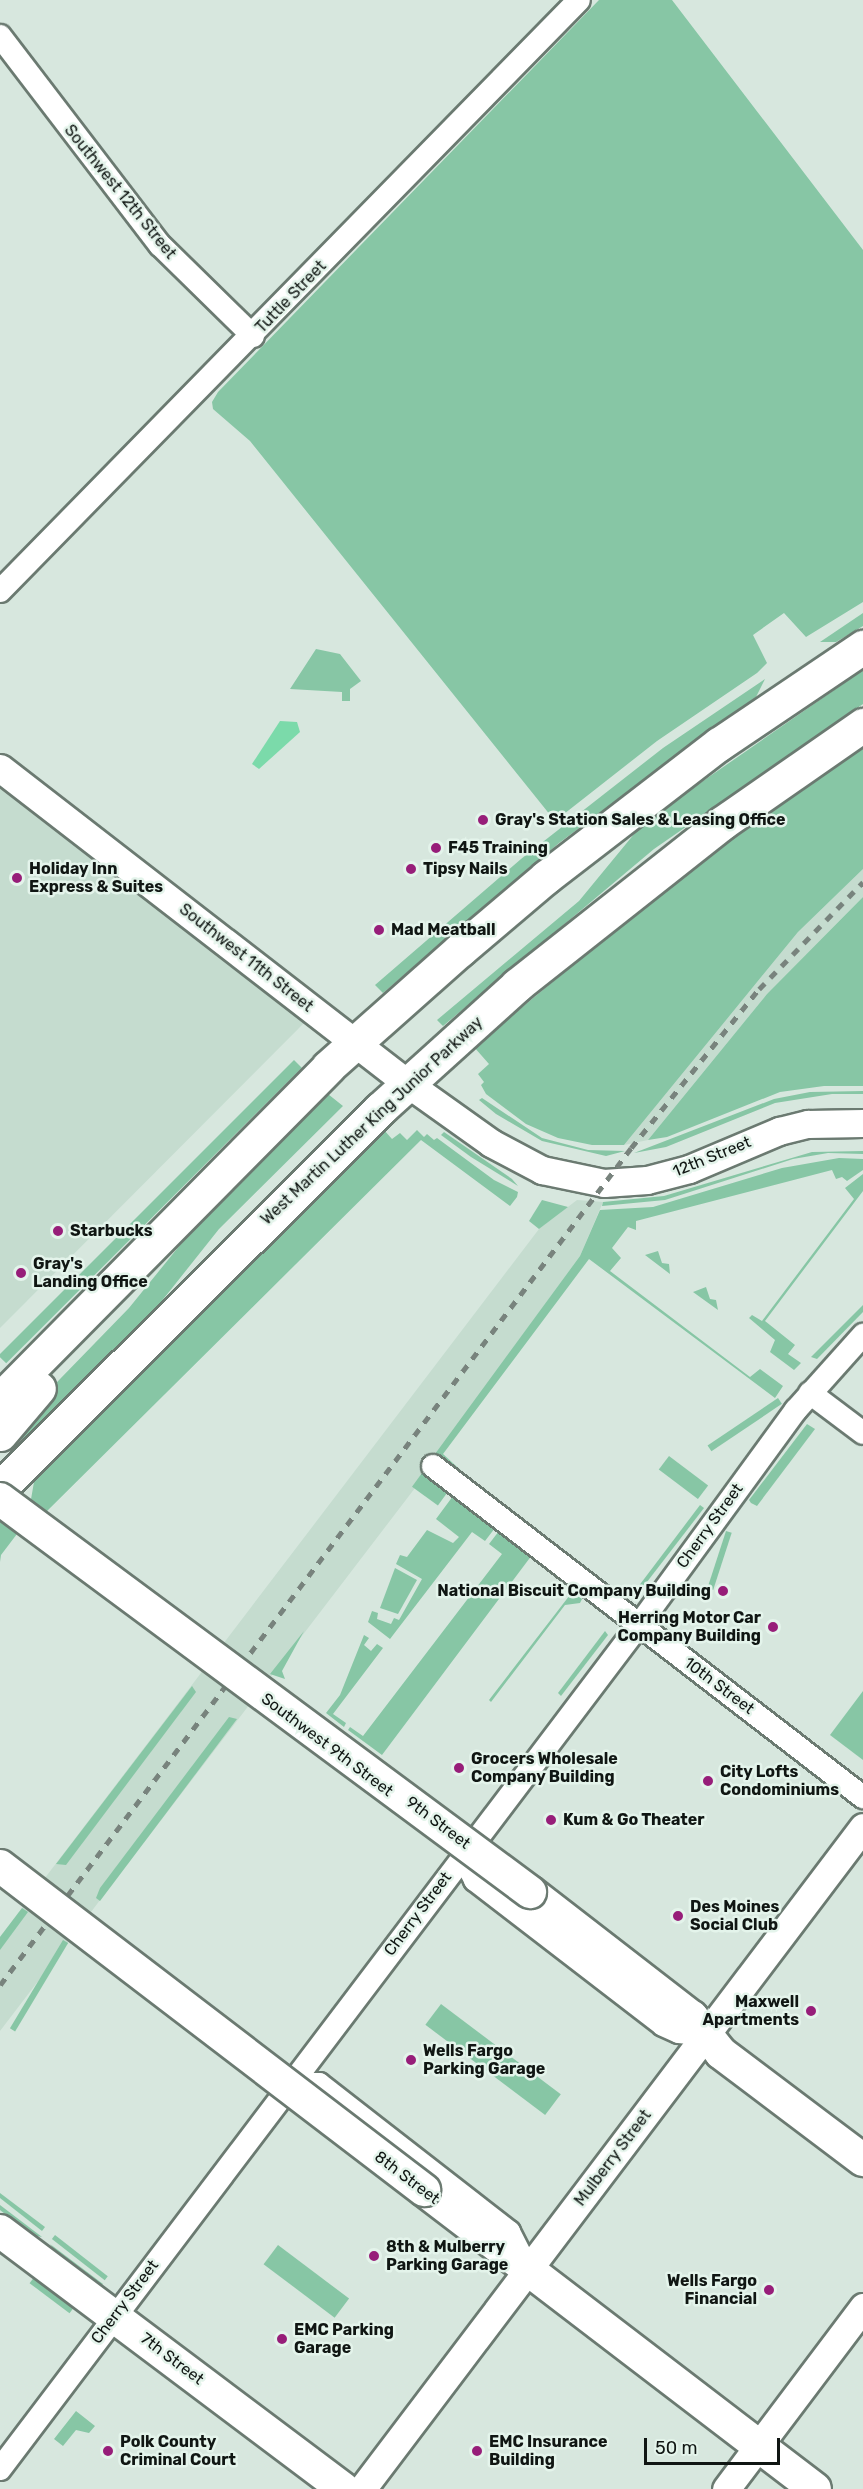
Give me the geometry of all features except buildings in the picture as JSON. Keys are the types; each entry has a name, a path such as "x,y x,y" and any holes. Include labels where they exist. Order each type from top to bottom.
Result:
{"main road":[{"path":"0,1399 356,1042 546,877 719,744 863,646"},
{"name":"West Martin Luther King Junior Parkway","path":"1,1487 407,1083 518,985 653,875 765,791 863,726"},
{"path":"0,1434 19,1408 114,1310 140,1258"},
{"name":"9th Street","path":"1,1487 692,2017 721,2053 863,2160"},
{"name":"8th Street","path":"0,1866 815,2489"},
{"name":"7th Street","path":"0,2231 115,2315 343,2489"}],"street":[{"name":"Tuttle Street","path":"0,591 253,336 579,0"},
{"name":"Southwest 12th Street","path":"0,36 160,245 253,336"},
{"name":"Southwest 11th Street","path":"0,768 407,1083"},
{"name":"12th Street","path":"407,1083 517,1159 571,1179 604,1183 672,1174 789,1129 863,1123"},
{"name":"Cherry Street","path":"0,2469 639,1625 810,1393 863,1335"},
{"path":"810,1393 863,1433"},
{"name":"10th Street","path":"433,1466 863,1797"},
{"name":"Southwest 9th Street","path":"1,1487 35,1529 467,1850"},
{"name":"Mulberry Street","path":"362,2489 863,1827"},
{"path":"467,1850 468,1866 475,1880 663,2025 680,2032 706,2035"},
{"path":"290,2084 319,2084 509,2232 528,2270"},
{"path":"726,2489 863,2307"}],"shaded area":[{"path":"599,0 672,0 863,250 863,602 806,637 784,613 753,635 767,663 757,673 657,741 555,821 250,441 213,409 212,402 218,392"},
{"path":"863,613 863,626 836,642 820,642"},
{"path":"316,649 340,654 361,681 350,689 350,701 342,701 342,692 290,689"},
{"path":"863,670 863,704 654,849 443,1026 437,1020 579,901 644,822"},
{"path":"765,679 756,697 559,843 383,993 375,985 521,859 663,748"},
{"path":"280,721 297,722 300,732 259,769 252,764"},
{"path":"863,748 863,869 798,932 624,1145 592,1145 558,1138 526,1124 486,1094 481,1085 484,1082 478,1074 489,1064 474,1047 683,874"},
{"path":"0,788 305,1022 0,1328"},
{"path":"863,869 863,897 767,994 648,1140 624,1145 798,932"},
{"path":"863,897 863,1086 824,1086 780,1092 667,1137 648,1140 767,994"},
{"path":"294,1060 302,1068 6,1363 0,1354"},
{"path":"863,1091 863,1094 832,1094 775,1103 666,1147 634,1153 774,1099 810,1092"},
{"path":"328,1094 343,1106 219,1229 153,1312 23,1441 13,1431 26,1414 129,1308 189,1234"},
{"path":"482,1098 542,1138 588,1150 625,1151 606,1156 542,1141 496,1114 479,1100"},
{"path":"384,1130 392,1139 400,1133 407,1140 417,1130 424,1137 427,1134 434,1140 437,1138 494,1180 518,1192 517,1197 510,1206 421,1140 43,1515 30,1505 34,1482"},
{"path":"444,1132 512,1179 518,1186 471,1157 441,1135"},
{"path":"863,1151 863,1154 828,1153 793,1159 665,1200 602,1206 603,1202 664,1196 812,1152"},
{"path":"839,1158 863,1159 863,1170 847,1181 842,1177 836,1179 832,1170 636,1221 636,1230 628,1227 612,1248 621,1258 610,1271 750,1377 760,1369 783,1386 775,1398 589,1259 443,1454 466,1475 435,1454 580,1256 600,1210 653,1207 782,1168"},
{"path":"863,1174 863,1191 765,1321 795,1345 788,1354 801,1363 794,1370 770,1352 775,1340 749,1318 752,1315 762,1321 854,1199 845,1188"},
{"path":"542,1200 568,1207 539,1229 529,1221"},
{"path":"577,1200 603,1202 580,1256 422,1473 415,1488 0,2031 0,1937 539,1229"},
{"path":"658,1251 662,1263 669,1264 670,1274 645,1255"},
{"path":"706,1287 710,1299 716,1300 718,1310 693,1292"},
{"path":"863,1305 863,1312 817,1359 811,1357"},
{"path":"778,1398 782,1404 711,1451 708,1446"},
{"path":"807,1424 815,1429 757,1506 751,1503 749,1500"},
{"path":"669,1456 708,1485 698,1499 659,1470"},
{"path":"422,1473 448,1492 438,1506 412,1487"},
{"path":"453,1496 495,1528 485,1541 472,1532 390,1639 368,1622 372,1611 378,1613 377,1619 391,1624 394,1618 399,1620 422,1579 396,1564 400,1555 407,1557 427,1530 453,1543 459,1537 436,1519"},
{"path":"700,1505 704,1508 640,1591 638,1587"},
{"path":"0,1522 8,1522 20,1530 1,1555 0,1562"},
{"path":"499,1531 532,1555 382,1755 348,1730 350,1727 363,1736 502,1554 489,1544"},
{"path":"726,1531 732,1533 713,1590 707,1588"},
{"path":"395,1568 417,1580 398,1614 380,1608"},
{"path":"573,1591 582,1599 580,1603 565,1605 491,1702 489,1700"},
{"path":"304,1631 282,1671 285,1679 270,1674"},
{"path":"605,1631 608,1635 561,1696 558,1693"},
{"path":"364,1635 369,1638 364,1645 371,1651 377,1644 383,1648 333,1714 346,1723 344,1727 326,1713 340,1695"},
{"path":"192,1686 196,1692 66,1865 56,1864"},
{"path":"863,1691 863,1760 830,1735"},
{"path":"229,1717 237,1719 100,1901 96,1898 100,1888"},
{"path":"22,1908 28,1912 0,1950 0,1937"},
{"path":"63,1940 68,1943 15,2031 10,2028"},
{"path":"441,2004 561,2094 545,2115 425,2025"},
{"path":"0,2193 45,2227 42,2231 0,2198"},
{"path":"0,2205 42,2237 32,2235 0,2210"},
{"path":"55,2235 108,2276 105,2280 52,2239"},
{"path":"50,2244 103,2284 101,2286 62,2259"},
{"path":"278,2245 349,2299 335,2318 264,2264"},
{"path":"35,2276 75,2306 70,2313 30,2283"},
{"path":"76,2411 95,2426 89,2433 76,2430 63,2446 54,2439"}],"railway":[{"path":"0,1985 631,1148 759,989 863,882"}],"place":[{"name":"Gray's Station Sales & Leasing Office","path":"483,820"},
{"name":"F45 Training","path":"436,848"},
{"name":"Tipsy Nails","path":"411,869"},
{"name":"Holiday Inn Express & Suites","path":"17,878"},
{"name":"Mad Meatball","path":"379,930"},
{"name":"Starbucks","path":"58,1231"},
{"name":"Gray's Landing Office","path":"21,1273"},
{"name":"National Biscuit Company Building","path":"723,1591"},
{"name":"Herring Motor Car Company Building","path":"773,1627"},
{"name":"Grocers Wholesale Company Building","path":"459,1768"},
{"name":"City Lofts Condominiums","path":"708,1781"},
{"name":"Kum & Go Theater","path":"551,1820"},
{"name":"Des Moines Social Club","path":"678,1916"},
{"name":"Maxwell Apartments","path":"811,2011"},
{"name":"Wells Fargo Parking Garage","path":"411,2060"},
{"name":"8th & Mulberry Parking Garage","path":"374,2256"},
{"name":"Wells Fargo Financial","path":"769,2290"},
{"name":"EMC Parking Garage","path":"282,2339"},
{"name":"Polk County Criminal Court","path":"108,2451"},
{"name":"EMC Insurance Building","path":"477,2451"}]}
